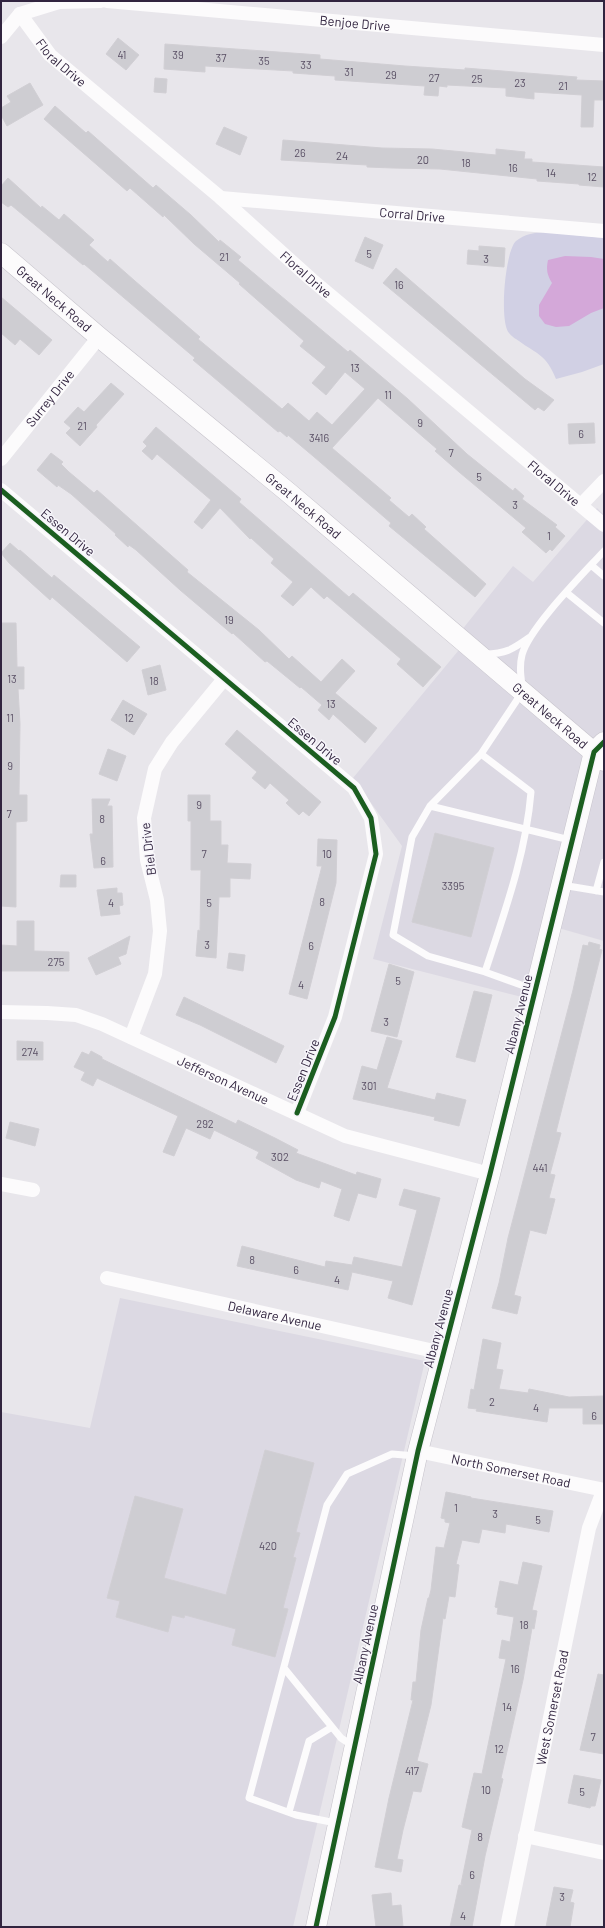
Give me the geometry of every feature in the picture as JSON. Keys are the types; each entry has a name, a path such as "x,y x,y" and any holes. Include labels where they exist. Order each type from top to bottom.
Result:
{"street":[{"path":"1,37 20,14 59,2 101,1"},
{"name":"Benjoe Drive","path":"107,1 604,45"},
{"name":"Floral Drive","path":"20,14 50,55 221,198 312,280 581,504 604,525"},
{"name":"Corral Drive","path":"221,198 604,231"},
{"name":"Great Neck Road","path":"1,253 99,337 295,498 479,654 601,752"},
{"name":"Surrey Drive","path":"1,459 99,337"},
{"path":"581,504 604,481"},
{"name":"Essen Drive","path":"1,490 354,788 371,818 376,854 368,887 335,1017 297,1113"},
{"name":"Biel Drive","path":"131,1037 155,974 160,931 157,900 147,860 144,818 155,769 172,742 224,679"},
{"name":"Albany Avenue","path":"321,1922 338,1823 418,1453 490,1174 572,841 601,752"},
{"name":"Jefferson Avenue","path":"1,1012 48,1012 76,1015 102,1024 131,1037 345,1136 490,1174"},
{"path":"1,1184 33,1190"},
{"name":"Delaware Avenue","path":"107,1278 443,1353"},
{"name":"North Somerset Road","path":"418,1453 604,1490"},
{"name":"West Somerset Road","path":"507,1927 589,1528 604,1490"},
{"path":"525,1836 604,1853"}],"lane":[{"path":"479,654 505,652 513,649 531,635 604,552"},
{"path":"591,565 604,576"},
{"path":"568,593 604,623"},
{"path":"531,635 521,657 520,676 524,691 481,754 430,806 412,837 393,934 428,956 485,972 536,990"},
{"path":"481,754 531,792 526,829 505,912 485,972"},
{"path":"430,806 572,841"},
{"path":"596,891 604,862"},
{"path":"562,885 604,892"},
{"path":"338,1823 289,1812 250,1798 306,1591 327,1505 347,1474 392,1454 418,1453"},
{"path":"284,1668 341,1738 355,1747"},
{"path":"289,1812 309,1741 332,1727"}],"shaded area":[{"path":"544,232 604,238 604,364 556,379 549,364 541,356 510,334 506,326 504,315 506,272 512,247 516,241 526,235"},
{"path":"565,256 604,259 604,308 591,313 569,326 556,327 545,324 539,316 539,305 552,283 547,272 548,260"},
{"path":"597,508 604,515 604,941 548,925 530,999 373,959 402,846 353,778 468,639 461,631 513,566 533,582"},
{"path":"120,1298 425,1361 293,1927 1,1927 1,1412 90,1428"}],"building":[{"path":"118,38 139,55 126,70 106,54"},
{"path":"165,44 320,55 320,59 405,66 465,70 465,68 577,77 576,80 604,81 604,100 594,100 593,127 581,127 582,95 534,92 534,99 506,96 506,88 447,85 447,87 439,86 438,96 424,95 425,86 335,80 335,76 293,73 293,71 205,66 205,72 164,69"},
{"path":"155,78 167,79 166,93 154,92"},
{"path":"30,83 43,105 7,126 1,115 1,108 11,102 7,96"},
{"path":"55,106 86,133 88,131 153,188 156,185 191,215 219,242 220,240 241,257 238,260 348,352 350,350 408,399 467,454 513,491 515,488 524,496 522,499 557,525 555,527 565,536 552,551 550,549 546,553 522,532 526,528 435,451 437,449 378,398 332,448 391,498 389,500 409,517 412,514 426,527 424,529 486,584 475,597 389,526 391,523 313,456 288,435 287,437 280,431 278,432 193,360 195,358 84,264 83,265 11,205 8,207 1,202 1,186 8,178 41,208 42,206 59,220 64,214 94,240 89,245 108,262 110,259 200,337 198,339 282,409 288,403 309,421 317,412 332,425 365,389 345,372 326,395 312,383 326,367 300,346 304,341 194,244 164,215 163,217 130,188 127,191 44,119"},
{"path":"224,127 247,137 240,155 216,144"},
{"path":"283,140 382,148 432,149 496,155 496,149 525,152 524,159 532,159 532,162 604,167 604,187 537,181 537,179 440,169 367,167 367,165 281,160"},
{"path":"365,237 383,245 373,269 355,261"},
{"path":"479,246 505,248 504,267 467,264 468,250 479,251"},
{"path":"396,268 525,379 554,400 544,411 538,407 535,410 383,283"},
{"path":"1,297 52,340 39,355 20,339 15,345 1,333"},
{"path":"111,383 124,394 96,425 97,427 80,446 66,433 71,428 64,422 78,407 84,412"},
{"path":"594,423 595,443 569,444 568,424"},
{"path":"156,427 241,499 239,502 349,597 353,593 441,667 423,687 397,664 401,659 327,596 324,599 311,587 293,606 281,596 293,582 271,563 274,559 251,538 250,539 220,508 202,529 194,522 211,500 157,454 152,460 142,451 147,446 143,442"},
{"path":"51,453 63,462 61,464 69,472 94,493 97,490 188,570 187,572 259,630 289,659 292,656 321,682 342,659 355,671 335,693 377,728 365,743 333,714 329,720 318,710 322,705 301,687 300,688 267,661 265,662 233,633 232,634 180,590 136,550 129,545 128,547 115,535 116,534 71,494 58,485 57,487 37,470"},
{"path":"10,543 52,578 54,575 140,647 127,662 52,597 50,600 9,563 1,553"},
{"path":"1,623 16,623 17,667 24,667 24,689 18,689 20,724 19,795 27,795 27,821 16,822 16,907 1,906"},
{"path":"160,665 166,690 148,695 142,670"},
{"path":"123,700 147,714 134,735 111,720"},
{"path":"237,730 321,802 309,816 303,811 299,815 286,803 289,800 270,783 265,789 252,778 257,772 225,744"},
{"path":"108,749 126,756 117,781 99,774"},
{"path":"188,795 210,795 210,821 221,821 221,845 228,845 227,863 251,864 250,879 230,878 230,897 219,897 216,958 196,956 198,930 200,931 201,870 191,870 191,821 188,821"},
{"path":"92,799 110,799 107,806 112,806 113,867 94,868 90,834 93,834"},
{"path":"435,833 494,848 471,937 412,922"},
{"path":"318,839 337,840 336,883 307,999 289,994 322,866 317,866"},
{"path":"61,875 76,875 76,887 60,887"},
{"path":"117,888 117,893 122,893 123,905 119,906 120,914 101,916 97,890"},
{"path":"17,921 34,921 34,951 69,952 69,971 1,971 1,945 17,946"},
{"path":"130,936 126,954 118,957 121,964 96,975 88,958"},
{"path":"589,942 600,945 599,949 602,950 556,1132 561,1133 550,1174 555,1175 549,1198 555,1199 546,1234 530,1230 514,1295 521,1297 517,1314 492,1308 499,1283 508,1238 573,990 583,945 588,946"},
{"path":"229,953 245,955 243,971 227,968"},
{"path":"389,964 414,972 397,1037 371,1031"},
{"path":"474,991 492,995 475,1062 456,1057"},
{"path":"184,997 284,1046 276,1063 200,1025 176,1015"},
{"path":"387,1037 402,1041 387,1088 435,1100 437,1093 466,1100 459,1126 434,1120 435,1117 353,1099 362,1066 377,1070"},
{"path":"17,1041 43,1042 43,1060 17,1060"},
{"path":"91,1051 102,1057 102,1059 236,1124 238,1120 275,1138 298,1150 296,1153 356,1175 357,1172 381,1179 376,1198 358,1193 349,1221 334,1216 342,1189 321,1181 319,1188 296,1180 256,1158 259,1152 214,1130 210,1139 186,1128 174,1156 163,1152 178,1116 97,1078 93,1086 81,1080 85,1072 74,1067 82,1052 89,1055"},
{"path":"10,1122 39,1129 35,1146 6,1138"},
{"path":"404,1189 440,1198 412,1305 388,1298 393,1281 352,1272 348,1290 237,1266 242,1246 325,1267 326,1261 352,1265 354,1257 402,1267 417,1210 399,1205"},
{"path":"483,1339 501,1343 496,1369 503,1370 499,1389 528,1393 529,1389 569,1397 604,1396 604,1424 583,1424 583,1408 549,1408 547,1422 476,1411 477,1409 468,1408 471,1389 474,1390"},
{"path":"265,1450 314,1463 296,1532 300,1533 293,1557 296,1558 283,1608 288,1609 275,1657 232,1645 236,1629 185,1615 184,1618 172,1615 168,1632 116,1617 120,1601 107,1598 135,1496 183,1509 164,1578 226,1595"},
{"path":"446,1492 471,1498 553,1511 549,1532 506,1524 505,1533 482,1529 479,1543 462,1540 456,1564 459,1565 455,1597 449,1596 445,1619 443,1618 431,1705 417,1761 428,1764 421,1792 413,1791 403,1830 397,1859 403,1860 401,1872 375,1867 389,1798 413,1700 411,1700 413,1682 416,1682 421,1630 431,1590 436,1547 444,1548 450,1523 445,1522 445,1519 441,1518"},
{"path":"523,1562 542,1566 532,1610 537,1611 534,1629 532,1628 523,1680 501,1778 503,1779 485,1856 472,1927 450,1927 459,1885 463,1885 461,1884 472,1830 462,1827 474,1773 482,1774 506,1659 499,1658 502,1640 510,1642 514,1617 497,1614 498,1608 495,1607 500,1581 518,1585"},
{"path":"598,1674 604,1675 604,1754 580,1750"},
{"path":"574,1775 601,1780 595,1806 591,1806 590,1808 568,1803"},
{"path":"554,1887 573,1890 570,1902 574,1903 570,1927 546,1927"},
{"path":"391,1893 392,1906 401,1905 403,1927 376,1927 372,1895"}],"cycle path":[{"path":"1,490 354,788 371,818 376,854 335,1017 297,1113"},
{"path":"316,1927 418,1451 490,1174 594,752 604,742"}]}
